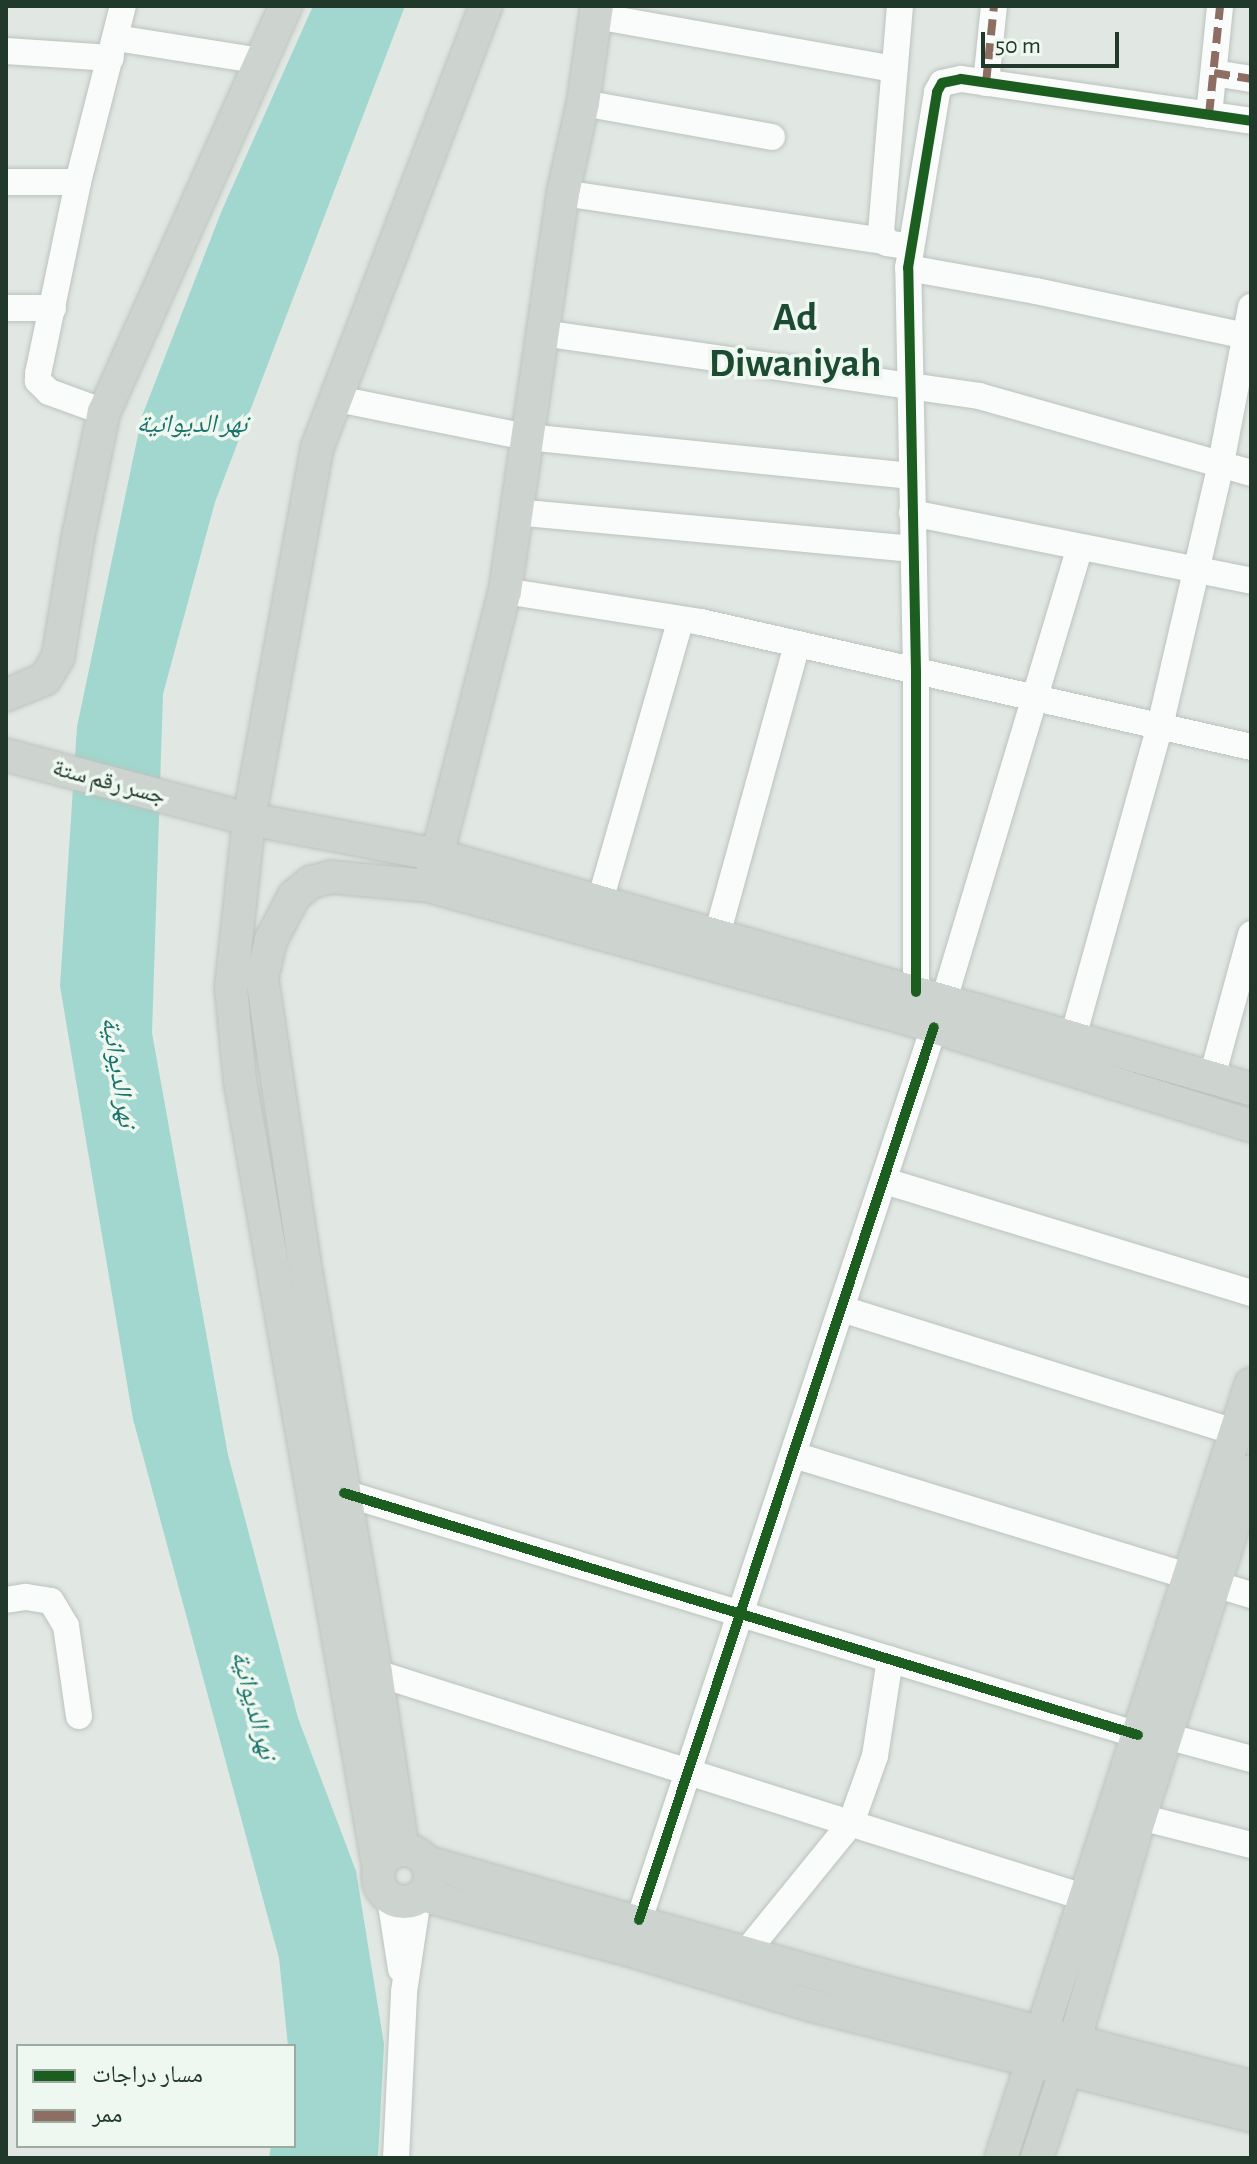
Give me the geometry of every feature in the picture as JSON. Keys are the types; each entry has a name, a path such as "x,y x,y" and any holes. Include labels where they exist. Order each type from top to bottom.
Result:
{"main road":[{"path":"6,695 45,679 58,657 78,537 104,412 286,6"},
{"path":"406,1879 272,1263 240,1081 231,988 249,819 317,448 486,6"},
{"path":"429,886 505,591 563,193 583,103 596,11"},
{"name":"جسر رقم ستة","path":"13,757 249,819 437,855 717,935 931,1007"},
{"path":"406,1879 376,1673 353,1626 344,1493 304,1259 262,978 271,940 294,896 311,882 347,877 429,886 931,1007 1073,1037 1251,1089"},
{"path":"931,1007 1251,1126"},
{"path":"272,1263 304,1259"},
{"path":"1001,2158 1086,1898 1152,1736 1201,1580 1235,1432 1251,1384"},
{"path":"1201,1580 1251,1471"},
{"path":"1037,2158 1140,1817 1152,1736"},
{"path":"406,1879 639,1920 747,1951 1251,2116"},
{"path":"406,1879 810,2005 1038,2047"},
{"path":"1070,2056 1251,2087"}],"street":[{"path":"104,412 49,392 38,381 78,182 123,6"},
{"path":"884,241 881,232 900,6"},
{"path":"986,83 994,6"},
{"path":"1209,115 1220,6"},
{"path":"596,11 894,69"},
{"path":"6,51 114,48 261,61"},
{"path":"1214,73 1251,79"},
{"path":"931,1007 916,671 909,385 910,257 937,92 942,83 951,79 1251,121"},
{"path":"583,103 772,137"},
{"path":"6,182 78,182"},
{"path":"563,193 884,241 910,257 1249,337"},
{"path":"1073,1037 1160,726 1221,463 1242,412 1251,307"},
{"path":"6,308 53,308"},
{"path":"542,333 1003,401 1251,473"},
{"path":"338,399 527,437 911,476"},
{"path":"515,512 913,549"},
{"path":"912,513 1079,549 1251,581"},
{"path":"639,1920 885,1181 931,1007 1079,549"},
{"path":"505,591 681,619 1251,747"},
{"path":"600,901 681,619"},
{"path":"717,935 797,644"},
{"path":"1212,1077 1251,934"},
{"path":"885,1181 1251,1293"},
{"path":"842,1309 1235,1432"},
{"path":"794,1455 1251,1595"},
{"path":"344,1493 1152,1736 1251,1759"},
{"path":"6,1600 26,1597 51,1601 66,1626 79,1716"},
{"path":"747,1951 851,1823 875,1756 890,1659"},
{"path":"376,1673 1086,1898"},
{"path":"1140,1817 1251,1845"},
{"path":"396,2158 406,1879"}],"water":[{"name":"نهر الديوانية","path":"313,6 405,6 215,502 163,694 152,1033 228,1455 298,1718 356,1871 384,2044 378,2158 269,2158 271,2148 296,2148 296,2044 288,2044 279,1958 133,1419 60,986 77,727 142,416 222,210"}],"marked path":[{"path":"986,83 994,6"},
{"path":"1209,115 1220,6"},
{"path":"1214,73 1251,79"}],"cycle path":[{"path":"916,992 916,671 908,268 937,92 942,83 961,79 1251,121"},
{"path":"639,1920 934,1027"},
{"path":"344,1493 1138,1735"}],"district":[{"name":"Ad Diwaniyah","path":"795,341"}]}
